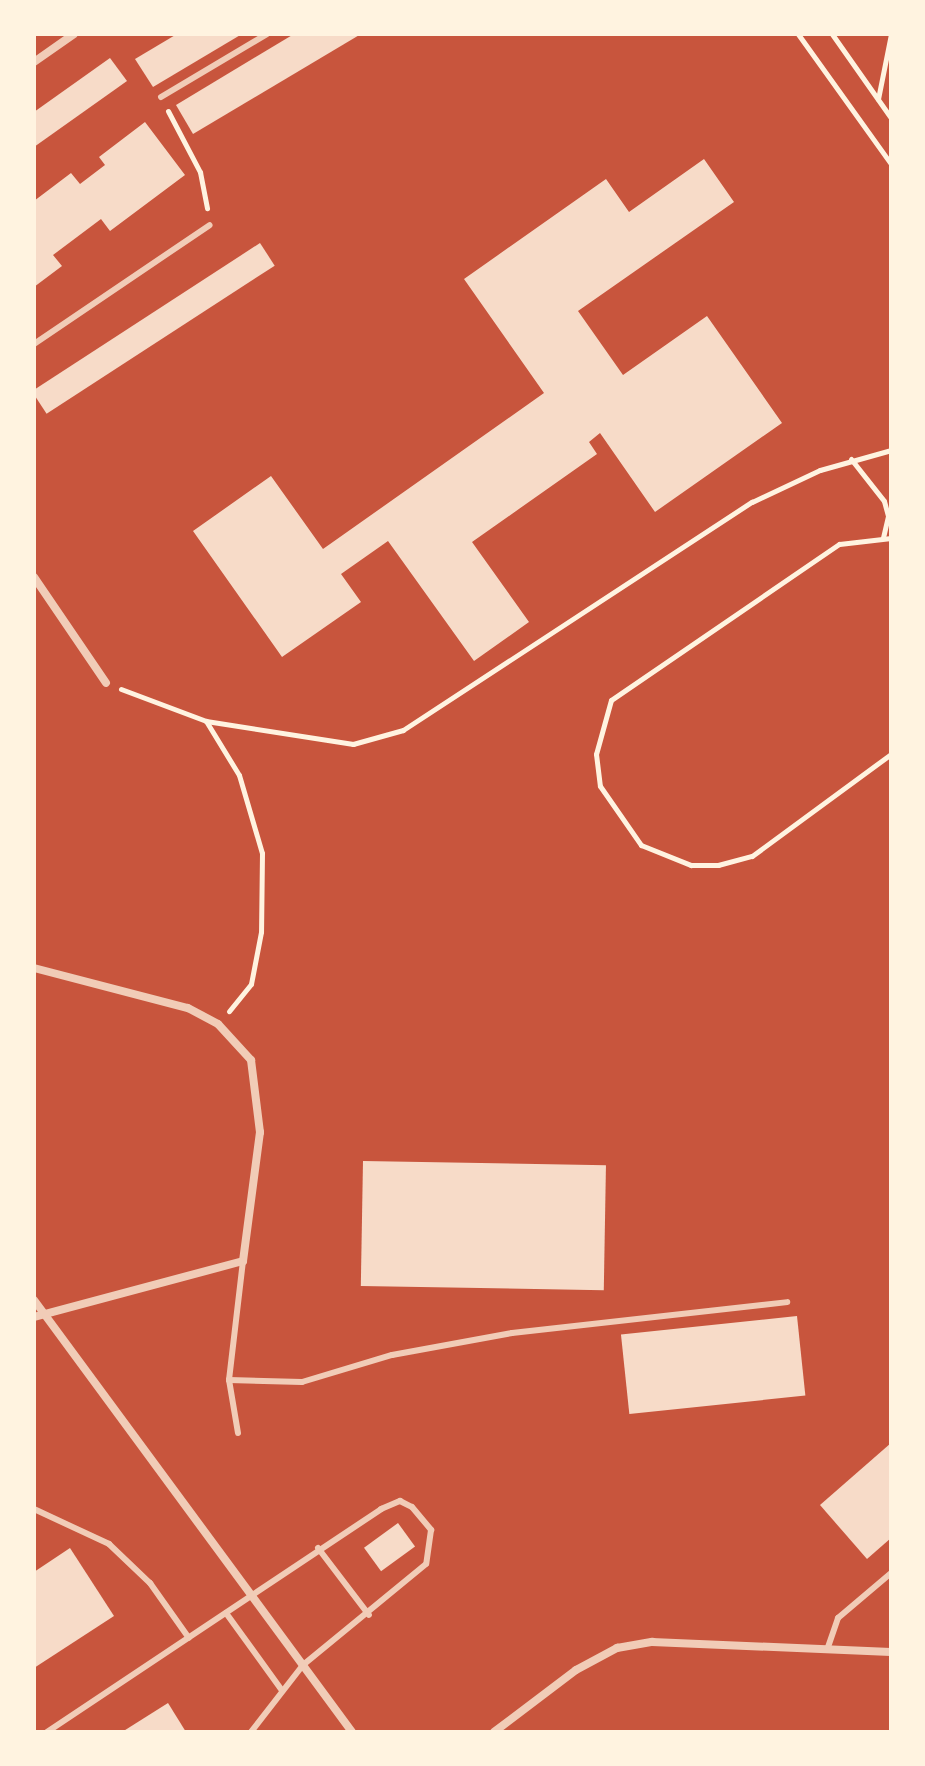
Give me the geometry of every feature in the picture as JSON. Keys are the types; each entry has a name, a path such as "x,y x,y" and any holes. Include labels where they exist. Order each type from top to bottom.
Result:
{"street":[{"path":"34,62 74,34"},
{"path":"34,577 106,683"},
{"path":"34,968 188,1008 218,1024 251,1060 259,1092 260,1132 243,1261 34,1317"},
{"path":"34,1300 352,1732"},
{"path":"494,1732 576,1670 617,1648 652,1642 891,1652"}],"lane":[{"path":"161,97 267,34"},
{"path":"34,344 210,225"},
{"path":"238,1433 229,1380 243,1261"},
{"path":"229,1380 302,1382 392,1355 512,1333 787,1302"},
{"path":"47,1732 252,1596 318,1548 400,1501 423,1516 431,1530 426,1564 369,1615 303,1665 281,1689 251,1732"},
{"path":"34,1509 109,1544 150,1583 189,1638"},
{"path":"318,1548 369,1615"},
{"path":"827,1650 838,1618 891,1573"},
{"path":"226,1613 281,1689"}],"path":[{"path":"798,34 891,164"},
{"path":"832,34 891,118"},
{"path":"878,99 891,34"},
{"path":"161,97 200,172 210,225"},
{"path":"106,683 206,721 353,744 403,730 752,502 851,459 891,450"},
{"path":"851,459 884,501 888,516 883,537"},
{"path":"891,538 839,544 611,700 596,754 600,786 641,845 676,861 718,865 752,856 891,754"},
{"path":"206,721 239,775 262,853 261,932 251,984 218,1024"}],"building":[{"path":"177,34 242,34 153,87 135,59"},
{"path":"294,34 361,34 193,134 176,105"},
{"path":"110,58 127,81 34,147 34,112"},
{"path":"145,122 185,175 110,231 101,219 53,255 62,266 34,287 34,201 71,173 80,184 105,165 99,157"},
{"path":"704,159 734,202 578,311 623,375 707,316 782,423 655,512 600,433 589,442 597,454 472,542 529,622 474,661 388,541 341,574 361,602 282,657 193,531 271,476 323,549 544,393 464,279 606,179 629,212"},
{"path":"260,243 275,266 47,414 34,390"},
{"path":"363,1161 606,1165 604,1290 361,1286"},
{"path":"797,1316 805,1396 629,1414 621,1335"},
{"path":"891,1443 891,1538 867,1559 820,1505"},
{"path":"398,1523 415,1546 381,1571 364,1548"},
{"path":"70,1548 114,1616 34,1668 34,1572"},
{"path":"168,1703 186,1732 122,1732"}]}
